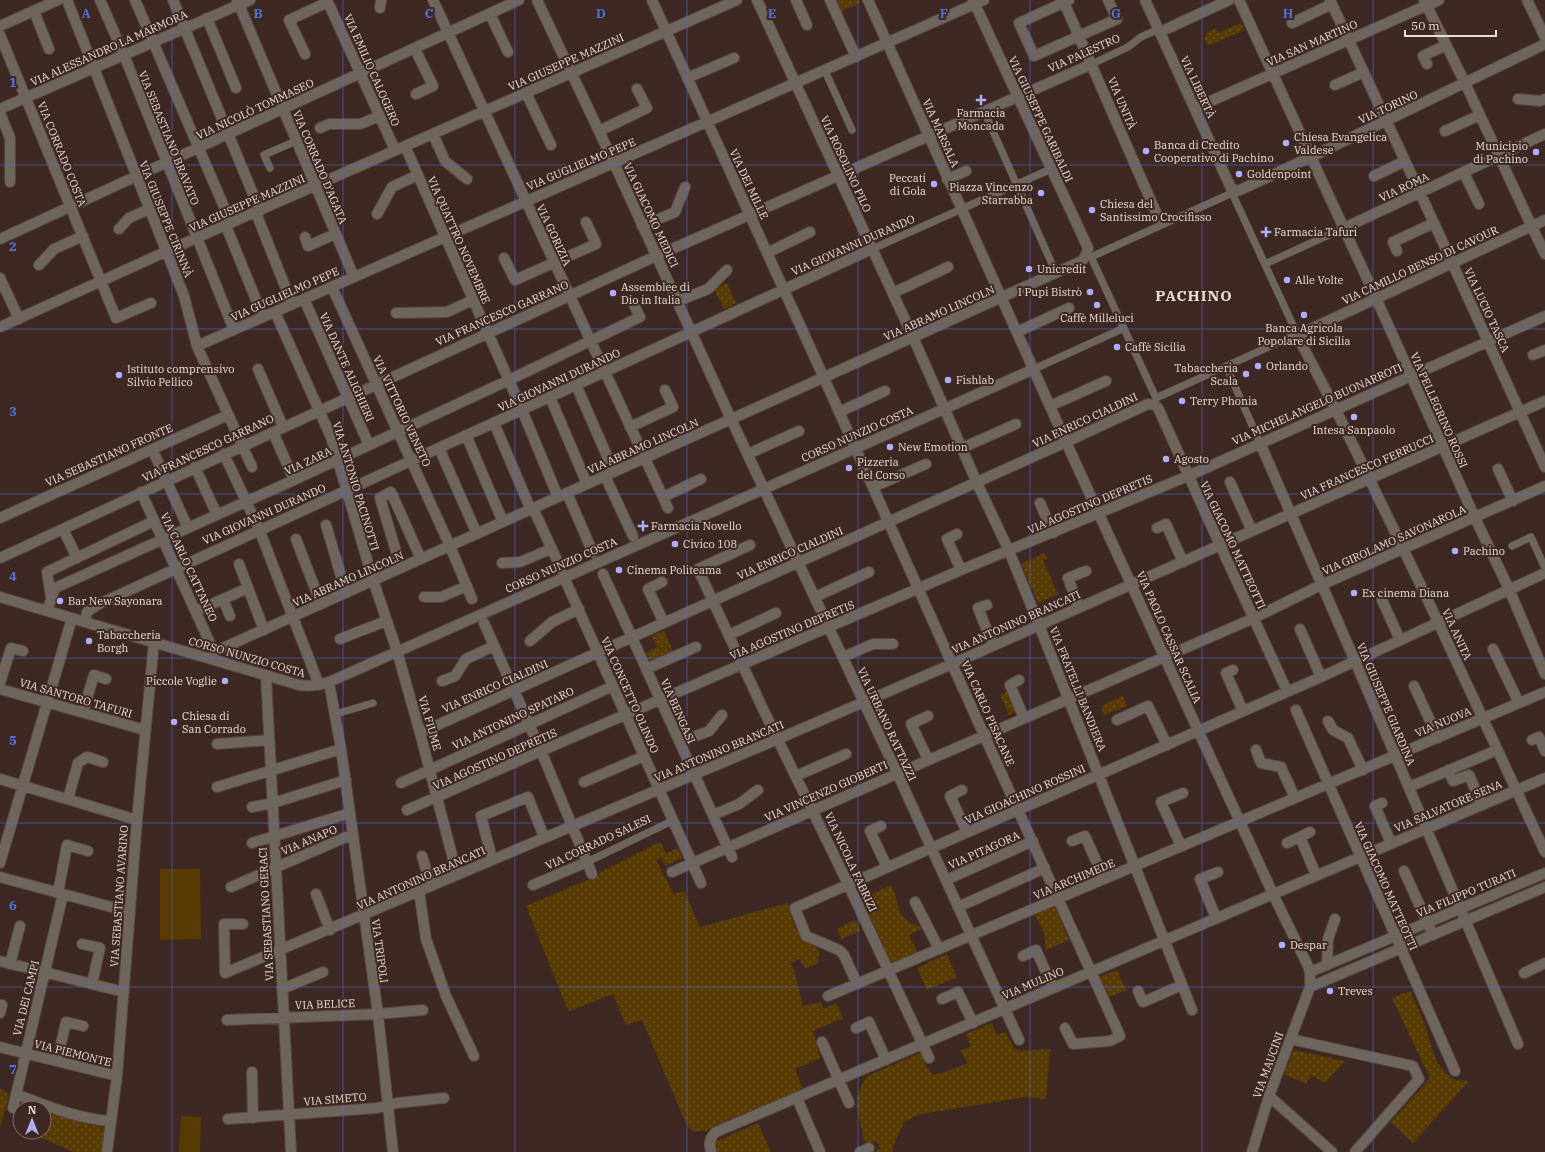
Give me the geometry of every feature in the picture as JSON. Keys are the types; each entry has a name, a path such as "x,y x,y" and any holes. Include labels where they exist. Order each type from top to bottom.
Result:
{"street":[{"path":"0,26 58,0"},
{"name":"VIA GIUSEPPE CIRINNÀ","path":"67,0 184,296 197,346 252,468"},
{"name":"VIA SEBASTIANO BRAVATO","path":"100,0 124,55 234,330"},
{"path":"135,0 199,147 263,317"},
{"path":"173,0 228,134 292,304"},
{"name":"VIA ALESSANDRO LA MARMORA","path":"0,109 185,28 238,3 250,0"},
{"name":"VIA GORIZIA","path":"433,0 553,263 591,340 645,458"},
{"name":"VIA NICOLÒ TOMMASEO","path":"0,239 519,0"},
{"name":"VIA GIACOMO MEDICI","path":"537,0 599,130 731,419"},
{"name":"VIA DEI MILLE","path":"652,0 824,378"},
{"name":"VIA GIUSEPPE MAZZINI","path":"0,327 196,238 258,212 736,0"},
{"name":"VIA ROSOLINO PILO","path":"757,0 913,337"},
{"path":"796,0 807,25"},
{"path":"830,0 856,57"},
{"name":"VIA MARSALA","path":"868,0 1001,298"},
{"path":"1065,1 1019,22 1034,56 1117,18 1108,0"},
{"name":"VIA LIBERTÀ","path":"1145,0 1234,189"},
{"name":"VIA PALESTRO","path":"1017,96 1128,47 1141,37 1159,31 1229,0"},
{"name":"VIA PELLEGRINO ROSSI","path":"1239,0 1312,157 1475,518 1509,589 1545,674"},
{"name":"VIA SAN MARTINO","path":"1195,108 1349,40 1425,3 1439,0"},
{"path":"1527,0 1545,36"},
{"path":"305,54 289,20 327,1"},
{"name":"VIA EMILIO CALOGERO","path":"327,1 395,150"},
{"name":"VIA GUGLIELMO PEPE","path":"197,346 825,71 977,1"},
{"name":"VIA GIUSEPPE GARIBALDI","path":"977,1 1087,255"},
{"name":"VIA UNITÀ","path":"1065,1 1159,221"},
{"path":"1292,22 1331,2"},
{"name":"VIA LUCIO TASCA","path":"1331,2 1489,341 1545,467"},
{"name":"VIA CORRADO D'AGATA","path":"238,3 354,278"},
{"path":"1425,3 1480,115 1545,254"},
{"path":"34,11 48,49"},
{"path":"490,14 508,52"},
{"path":"206,18 236,88"},
{"name":"VIA CORRADO COSTA","path":"0,35 116,318 151,303"},
{"name":"VIA TORINO","path":"1234,189 1312,157 1545,44"},
{"path":"1427,64 1423,56 1446,45"},
{"path":"415,49 432,86 416,94"},
{"path":"687,78 734,58"},
{"path":"825,71 852,130"},
{"path":"1335,85 1364,72"},
{"path":"599,130 647,108 637,89"},
{"path":"526,93 551,145"},
{"name":"VIA FRANCESCO GARRANO","path":"0,558 318,410 656,256 1017,96"},
{"path":"1518,99 1540,101 1545,99"},
{"path":"984,111 1056,273"},
{"path":"0,113 10,138 10,182"},
{"path":"1445,131 1480,115"},
{"path":"320,128 329,124 360,124 380,116"},
{"path":"433,134 445,162 468,179"},
{"name":"VIA ROMA","path":"1265,264 1545,134"},
{"path":"270,168 264,155 296,141"},
{"name":"VIA QUATTRO NOVEMBRE","path":"405,146 522,410 563,495"},
{"path":"1374,176 1405,161"},
{"name":"VIA GIOVANNI DURANDO","path":"85,622 87,612 97,605 259,529 494,423 872,249 1051,169"},
{"path":"947,179 966,170"},
{"path":"1464,172 1478,204"},
{"path":"378,214 392,187 418,175"},
{"path":"642,226 675,212 685,187"},
{"path":"1234,189 1265,264 1301,336 1226,366 1154,404 1124,328 1087,255 1159,221 1234,189"},
{"path":"119,229 129,218 149,209"},
{"name":"VIA CAMILLO BENSO DI CAVOUR","path":"1301,336 1376,298 1545,220"},
{"path":"504,258 515,280 596,244 586,222"},
{"path":"1397,251 1393,242 1434,223"},
{"path":"767,253 810,232"},
{"path":"308,245 335,234"},
{"path":"40,265 54,249 82,236"},
{"name":"VIA ABRAMO LINCOLN","path":"212,655 373,580 1056,273 1087,255"},
{"path":"893,293 948,267"},
{"path":"678,301 708,289 727,270"},
{"path":"0,278 19,318"},
{"name":"VIA VITTORIO VENETO","path":"332,287 412,460 472,599"},
{"name":"VIA PAOLO CASSAR SCALIA","path":"1001,298 1198,731 1310,972 1310,987"},
{"name":"VIA DANTE ALIGHIERI","path":"304,299 369,445"},
{"path":"396,313 447,312 473,300"},
{"name":"VIA ZARA","path":"47,611 55,588 294,480 640,317 634,305"},
{"path":"1017,332 1069,308"},
{"name":"VIA ANTONIO PACINOTTI","path":"275,312 331,437 373,580"},
{"name":"VIA MICHELANGELO BUONARROTI","path":"1188,476 1545,316"},
{"name":"CORSO NUNZIO COSTA","path":"0,597 154,642 212,655 266,676 309,687 319,685 397,652 1124,328"},
{"name":"VIA ANITA","path":"1301,336 1545,852"},
{"name":"VIA FRATELLI BANDIERA","path":"913,337 977,483 1009,551 1069,698 1192,1010"},
{"path":"1533,355 1545,350"},
{"name":"VIA GIUSEPPE GIARDINA","path":"1226,366 1355,661 1518,1044"},
{"path":"258,369 283,427"},
{"name":"VIA CARLO PISACANE","path":"824,378 1120,1036 1110,1041 1073,1044 1065,1028"},
{"path":"1050,406 1106,381"},
{"path":"576,385 633,536"},
{"path":"630,427 673,407 665,390"},
{"path":"839,412 885,391"},
{"path":"550,397 587,484"},
{"name":"VIA FRANCESCO FERRUCCI","path":"1220,545 1545,401"},
{"name":"VIA ENRICO CIALDINI","path":"420,733 713,600 1154,404"},
{"name":"VIA GIACOMO MATTEOTTI","path":"1154,404 1287,691"},
{"name":"VIA SEBASTIANO FRONTE","path":"0,518 228,415"},
{"name":"VIA URBANO RATTAZZI","path":"731,419 897,773 1019,1040"},
{"path":"494,423 532,509 561,569"},
{"path":"962,448 1016,424"},
{"path":"748,454 799,431"},
{"path":"273,432 294,480"},
{"path":"466,435 503,522"},
{"path":"439,448 477,534"},
{"path":"152,449 188,528"},
{"path":"224,454 259,529 294,616 319,685"},
{"path":"645,458 668,508"},
{"path":"873,487 926,464"},
{"path":"195,467 217,515"},
{"path":"1498,469 1513,501"},
{"name":"VIA AGOSTINO DEPRETIS","path":"407,810 961,570 1188,476"},
{"path":"663,497 701,479"},
{"path":"1230,482 1252,531"},
{"name":"VIA GIROLAMO SAVONAROLA","path":"1254,618 1321,585 1545,486"},
{"name":"VIA CARLO CATTANEO","path":"141,492 196,612 212,655"},
{"path":"401,568 380,498 391,492 421,559"},
{"path":"563,495 593,553"},
{"path":"1040,503 1053,533"},
{"path":"51,598 47,572 154,521"},
{"path":"1157,528 1166,524 1183,562"},
{"path":"326,525 346,593"},
{"path":"63,529 76,558"},
{"path":"957,534 947,539 961,570"},
{"path":"1512,546 1530,537 1545,568"},
{"path":"296,539 321,604"},
{"name":"VIA NICOLA FABRIZI","path":"750,545 698,569 929,1058"},
{"name":"VIA ANTONINO BRANCATI","path":"243,924 224,924 225,973 330,930 492,859 778,739 952,664 1220,545"},
{"path":"502,563 520,562 551,549"},
{"path":"239,564 264,630"},
{"path":"1079,607 1068,578 1086,571"},
{"path":"814,597 869,572"},
{"name":"VIA GIOACHINO ROSSINI","path":"857,984 844,955 839,950 806,936 795,908 1320,677 1545,573"},
{"name":"VIA BENGASI","path":"603,574 730,852"},
{"name":"VIA FIUME","path":"373,580 397,652 457,874"},
{"path":"662,582 648,588 664,623"},
{"name":"VIA CONCETTO OLINDO","path":"567,584 701,883"},
{"path":"424,597 441,597 467,586"},
{"path":"196,612 248,588"},
{"path":"223,599 230,616"},
{"path":"1382,600 1400,640"},
{"path":"987,605 978,608 993,645"},
{"path":"530,641 552,622 579,609"},
{"path":"729,635 776,614"},
{"path":"0,863 72,618"},
{"name":"VIA VINCENZO GIOBERTI","path":"672,872 692,863 730,852 812,810 1254,618"},
{"path":"340,639 386,621"},
{"path":"484,623 541,751 592,874"},
{"path":"1300,629 1320,677"},
{"name":"VIA SEBASTIANO AVARINO","path":"107,1152 124,992 137,820 154,642"},
{"path":"842,657 873,644 893,644"},
{"path":"442,681 456,676 466,659 494,646"},
{"path":"646,669 696,647"},
{"path":"0,683 11,648 23,652"},
{"path":"1493,649 1520,703"},
{"path":"1233,670 1226,673 1243,711"},
{"path":"83,712 94,675 106,679"},
{"name":"VIA SEBASTIANO GERACI","path":"266,676 291,1152"},
{"path":"1019,680 1010,685 1024,718"},
{"name":"VIA TRIPOLI","path":"329,682 336,714 346,780 363,916 378,1014 394,1152"},
{"name":"VIA ANTONINO SPATARO","path":"401,783 528,723 613,686"},
{"path":"1414,686 1438,738"},
{"name":"VIA SANTORO TAFURI","path":"0,688 145,730"},
{"name":"VIA NUOVA","path":"1329,784 1545,692"},
{"path":"336,714 373,703"},
{"path":"1117,720 1148,706 1167,745"},
{"name":"VIA GIACOMO MATTEOTTI","path":"1296,710 1455,1071"},
{"path":"680,742 709,731 722,715"},
{"path":"928,716 911,724 928,759"},
{"path":"1328,721 1333,730 1348,738 1363,770"},
{"path":"1532,740 1539,737 1545,751"},
{"path":"217,744 269,740"},
{"path":"217,787 341,749"},
{"path":"1256,750 1262,763 1281,767 1295,798"},
{"path":"1409,787 1497,750"},
{"path":"796,776 846,754"},
{"path":"584,782 644,756"},
{"path":"68,799 78,763 87,757 103,762"},
{"path":"1448,770 1453,781 1470,774 1482,805"},
{"name":"VIA SALVATORE SENA","path":"1360,856 1545,778"},
{"path":"0,779 137,820"},
{"path":"252,807 273,803 346,780"},
{"name":"VIA ARCHIMEDE","path":"828,996 1329,784"},
{"path":"713,815 739,804 758,790"},
{"path":"962,790 950,796 967,832"},
{"path":"1180,846 1161,802 1183,793"},
{"path":"492,859 481,816 528,797 544,837"},
{"path":"1382,804 1375,806 1391,843"},
{"path":"252,843 274,835 350,813"},
{"name":"VIA CORRADO SALESI","path":"532,885 587,862 674,820"},
{"path":"881,826 870,831 887,867"},
{"path":"1287,843 1310,832"},
{"name":"VIA ANAPO","path":"232,887 352,834"},
{"path":"1072,841 1085,836 1104,879"},
{"path":"1300,837 1316,875"},
{"name":"VIA PITAGORA","path":"946,880 1033,841"},
{"name":"VIA DEI CAMPI","path":"15,1100 61,893 68,845 88,851"},
{"path":"422,856 431,886"},
{"name":"VIA MULINO","path":"711,1152 709,1140 716,1132 1360,856"},
{"path":"958,907 1045,868"},
{"path":"1404,871 1433,935"},
{"path":"1216,918 1200,880 1218,872"},
{"name":"VIA FILIPPO TURATI","path":"1310,972 1545,873"},
{"path":"0,877 130,912"},
{"path":"1310,987 1545,887"},
{"path":"419,891 426,939 446,996 474,1056"},
{"path":"316,894 330,930"},
{"path":"915,902 939,949"},
{"path":"1327,964 1328,939 1335,919"},
{"path":"20,926 5,963 124,992"},
{"path":"82,944 100,948 92,984"},
{"path":"1023,956 1036,950 1053,988"},
{"path":"1524,973 1545,964"},
{"path":"282,989 323,972"},
{"path":"1138,991 1144,1002 1182,985"},
{"name":"VIA MAUCINI","path":"1252,1152 1269,1096 1310,987"},
{"path":"942,999 958,992 972,1023"},
{"path":"0,1005 2,1005 0,1013"},
{"name":"VIA BELICE","path":"227,1020 378,1014 423,1010"},
{"path":"57,1061 66,1022 83,1026"},
{"path":"856,1028 869,1022 886,1060"},
{"path":"1290,1039 1413,1066 1420,1078 1354,1152"},
{"path":"822,1042 850,1103"},
{"name":"VIA PIEMONTE","path":"0,1047 116,1076"},
{"path":"252,1072 254,1118"},
{"path":"16,1094 43,1105 82,1117 94,1120 111,1121"},
{"path":"1269,1096 1332,1152"},
{"name":"VIA SIMETO","path":"228,1119 377,1108 444,1098"},
{"path":"797,1098 820,1152"}],"shaded area":[{"path":"834,0 858,0 860,3 839,12"},
{"path":"1241,23 1244,30 1208,46 1204,38 1207,36 1206,33 1215,29 1218,33"},
{"path":"727,283 736,303 724,309 714,289"},
{"path":"1044,553 1047,559 1043,560 1058,594 1038,603 1021,564"},
{"path":"664,631 674,653 650,663 646,653 657,647 652,636"},
{"path":"1008,692 1016,711 1009,715 1000,695"},
{"path":"1123,696 1127,706 1104,715 1101,706"},
{"path":"660,842 666,853 678,848 682,858 665,866 661,857 656,860 674,894 684,891 700,927 788,903 795,928 804,940 810,942 819,952 818,963 805,969 800,959 791,963 803,1006 821,1002 823,1009 836,1003 843,1018 813,1031 820,1058 795,1069 803,1089 721,1123 706,1131 692,1131 686,1124 642,1020 626,1025 613,994 569,1011 526,906 599,875 599,873"},
{"path":"160,869 200,869 201,939 160,940"},
{"path":"891,885 902,916 913,924 923,928 909,935 917,952 891,963 862,899"},
{"path":"1055,906 1069,940 1046,950 1044,933 1035,914"},
{"path":"855,920 860,931 841,939 837,929"},
{"path":"947,954 957,977 927,990 917,968"},
{"path":"1117,970 1126,990 1109,997 1100,977"},
{"path":"1410,991 1424,1022 1437,1062 1451,1078 1469,1081 1413,1143 1391,1122 1430,1078 1392,998"},
{"path":"992,1023 997,1035 1005,1032 1015,1049 1020,1051 1050,1049 1046,1099 1026,1097 921,1114 905,1121 895,1141 892,1152 874,1152 880,1149 877,1141 865,1144 857,1109 857,1098 867,1076 920,1053 933,1075 968,1063 960,1051 971,1046 966,1034"},
{"path":"1294,1050 1345,1061 1325,1083 1311,1075 1306,1084 1284,1074"},
{"path":"0,1089 9,1095 0,1128"},
{"path":"52,1113 77,1122 106,1128 103,1152 74,1152 46,1140 52,1140"},
{"path":"181,1116 201,1117 200,1152 179,1152"},
{"path":"758,1123 771,1152 717,1152 715,1142"}],"place":[{"name":"Farmacia Moncada","path":"981,100"},
{"name":"Chiesa Evangelica Valdese","path":"1286,143"},
{"name":"Banca di Credito Cooperativo di Pachino","path":"1146,151"},
{"name":"Municipio di Pachino","path":"1536,152"},
{"name":"Goldenpoint","path":"1239,174"},
{"name":"Peccati di Gola","path":"934,184"},
{"name":"Piazza Vincenzo Starrabba","path":"1041,193"},
{"name":"Chiesa del Santissimo Crocifisso","path":"1092,210"},
{"name":"Farmacia Tafuri","path":"1266,232"},
{"name":"Unicredit","path":"1029,269"},
{"name":"Alle Volte","path":"1287,280"},
{"name":"I Pupi Bistrò","path":"1090,292"},
{"name":"Assemblee di Dio in Italia","path":"613,293"},
{"name":"Caffè Milleluci","path":"1097,305"},
{"name":"Banca Agricola Popolare di Sicilia","path":"1304,315"},
{"name":"Caffè Sicilia","path":"1117,347"},
{"name":"Orlando","path":"1258,366"},
{"name":"Tabaccheria Scala","path":"1246,374"},
{"name":"Istituto comprensivo Silvio Pellico","path":"119,375"},
{"name":"Fishlab","path":"948,380"},
{"name":"Terry Phonia","path":"1182,401"},
{"name":"Intesa Sanpaolo","path":"1354,417"},
{"name":"New Emotion","path":"890,447"},
{"name":"Agosto","path":"1166,459"},
{"name":"Pizzeria del Corso","path":"849,468"},
{"name":"Farmacia Novello","path":"643,526"},
{"name":"Civico 108","path":"675,544"},
{"name":"Pachino","path":"1455,551"},
{"name":"Cinema Politeama","path":"619,570"},
{"name":"Ex cinema Diana","path":"1354,593"},
{"name":"Bar New Sayonara","path":"60,601"},
{"name":"Tabaccheria Borgh","path":"89,641"},
{"name":"Piccole Voglie","path":"225,681"},
{"name":"Chiesa di San Corrado","path":"174,722"},
{"name":"Despar","path":"1282,945"},
{"name":"Treves","path":"1330,991"}],"district":[{"name":"PACHINO","path":"1194,296"}]}
